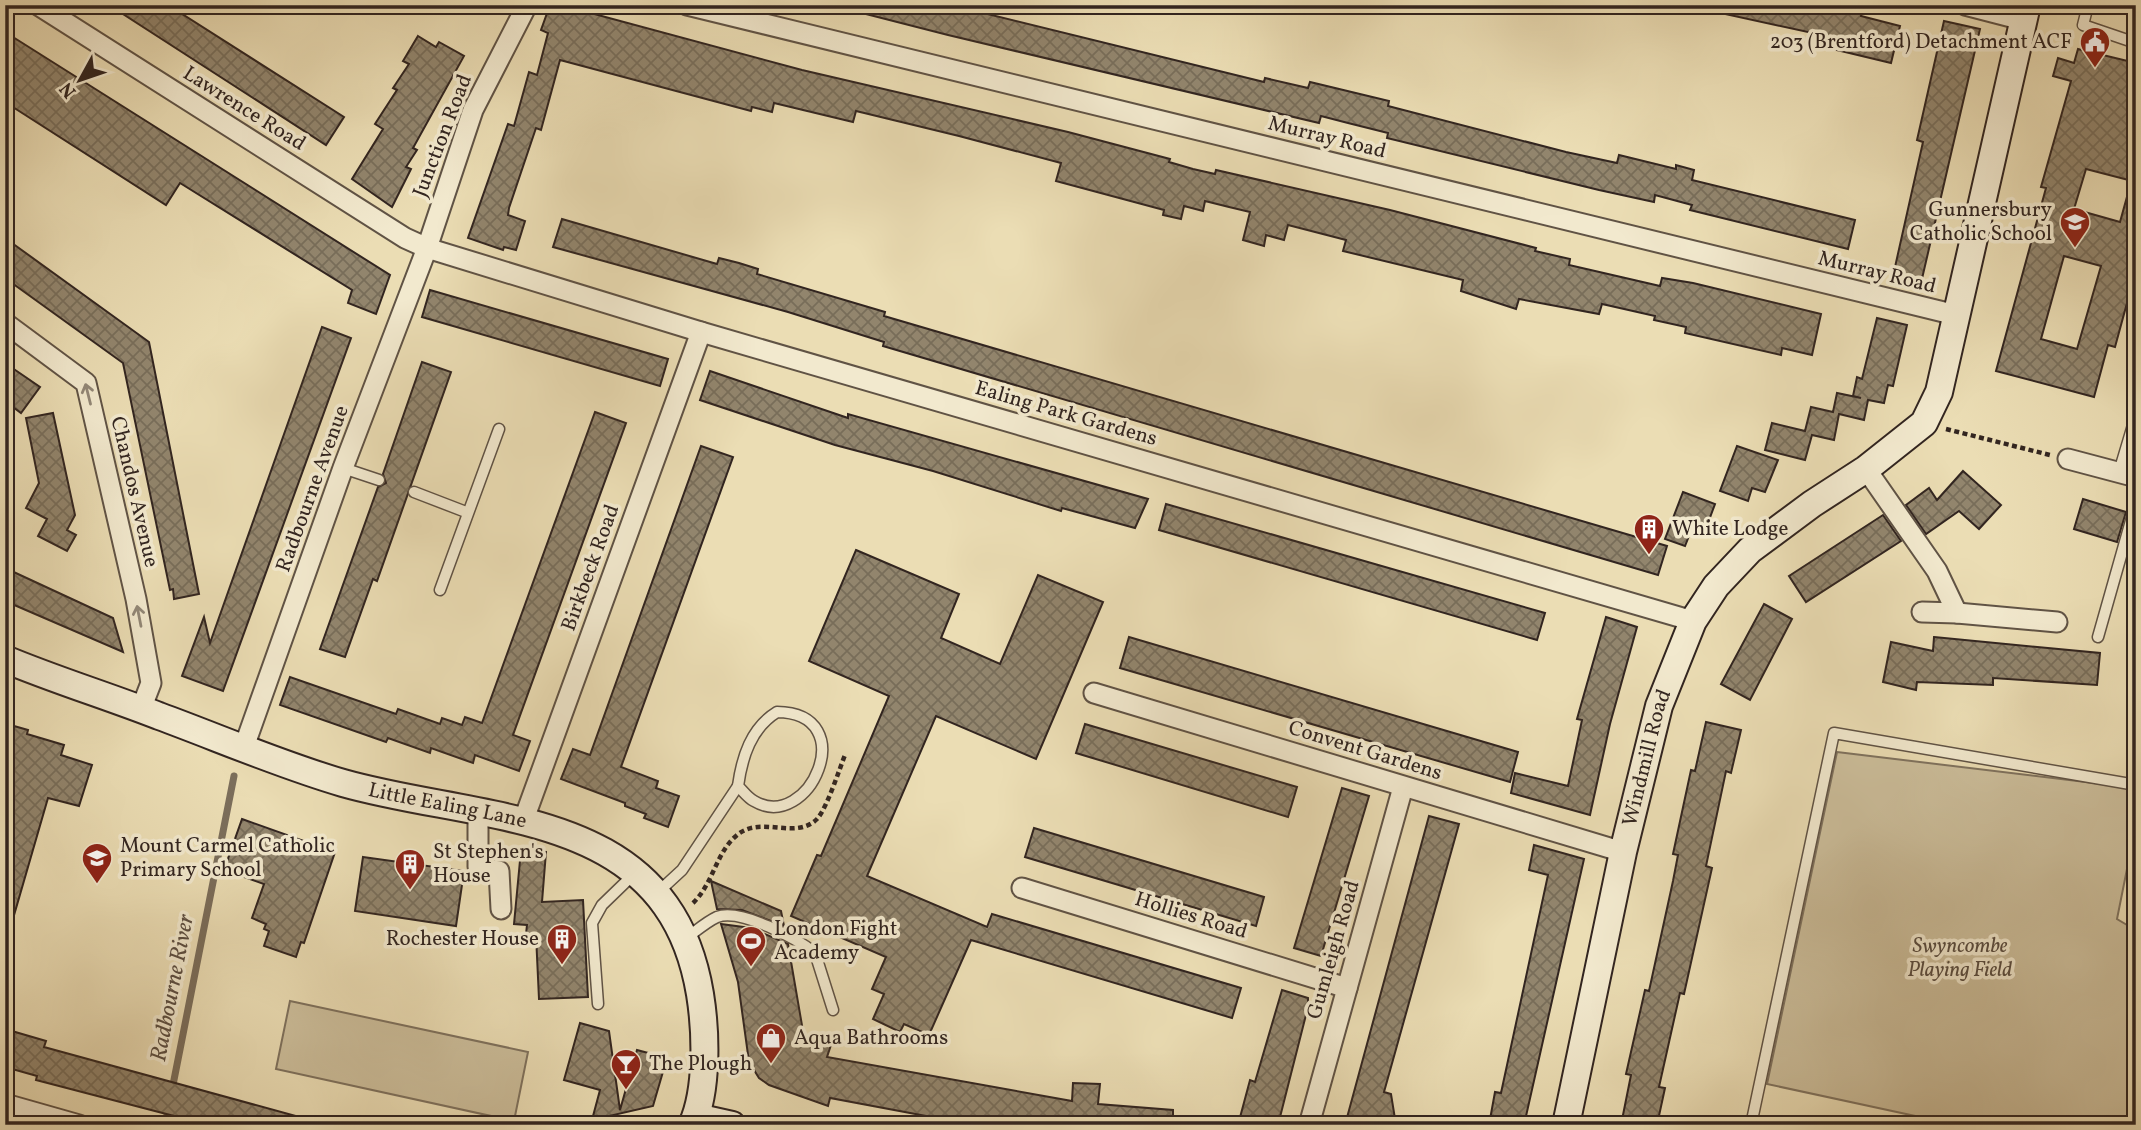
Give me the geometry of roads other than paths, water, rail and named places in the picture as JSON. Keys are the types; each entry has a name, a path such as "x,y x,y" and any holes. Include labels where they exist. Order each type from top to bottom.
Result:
{"main road":[{"name":"Windmill Road","path":"1566,1125 1623,852 1659,706 1693,621 1716,586 1751,550 1812,504 1866,469 1924,423 1939,392 2025,13"},
{"name":"Little Ealing Lane","path":"5,659 343,783 524,819 594,845 634,874 655,894 684,939 698,982 703,1013 705,1054 694,1121"},
{"path":"694,1121 732,1125"}],"street":[{"name":"Lawrence Road","path":"38,5 413,242 427,248"},
{"name":"Junction Road","path":"427,248 473,110 527,5"},
{"name":"Murray Road","path":"687,5 1956,315"},
{"path":"1965,5 2025,13"},
{"name":"Ealing Park Gardens","path":"427,248 701,332 1693,621"},
{"name":"Radbourne Avenue","path":"244,747 344,468 427,248"},
{"name":"Chandos Avenue","path":"5,323 86,383 136,599 151,683 141,709"},
{"name":"Birkbeck Road","path":"524,819 701,332"},
{"path":"2068,459 2127,475"},
{"path":"1866,469 1937,572 1957,613"},
{"path":"1922,612 2057,622"},
{"name":"Convent Gardens","path":"1094,693 1623,852"},
{"name":"Gumleigh Road","path":"1309,1125 1403,787"},
{"path":"478,810 478,867 499,872 501,909"},
{"name":"Hollies Road","path":"1022,888 1347,988"},
{"path":"5,1104 79,1125"}],"lane":[{"path":"2088,5 2083,25 2136,43"},
{"path":"2127,475 2136,415"},
{"path":"440,590 466,512 499,429"},
{"path":"344,468 379,480"},
{"path":"414,492 466,512"},
{"path":"2098,636 2136,503"},
{"path":"655,894 682,870 738,786 747,750 762,722 777,712 794,712 817,728 824,752 815,779 798,799 778,808 754,802 738,786"},
{"path":"1751,1125 1834,733 2136,785"},
{"path":"598,1004 592,923 602,905 634,874"},
{"path":"684,939 723,916 737,916 763,925 815,953 833,1010"}],"waterway":[{"name":"Radbourne River","path":"172,1090 234,776"},
{"name":"Radbourne River","path":"165,1125 169,1105"}],"place":[{"name":"203 (Brentford) Detachment ACF","path":"2095,69"},
{"name":"Gunnersbury Catholic School","path":"2075,249"},
{"name":"White Lodge","path":"1649,556"},
{"name":"Mount Carmel Catholic Primary School","path":"97,885"},
{"name":"St Stephen's House","path":"410,891"},
{"name":"Rochester House","path":"562,966"},
{"name":"London Fight Academy","path":"751,968"},
{"name":"Aqua Bathrooms","path":"771,1065"},
{"name":"The Plough","path":"626,1091"}],"park label":[{"name":"Swyncombe Playing Field","path":"1960,958"}]}
